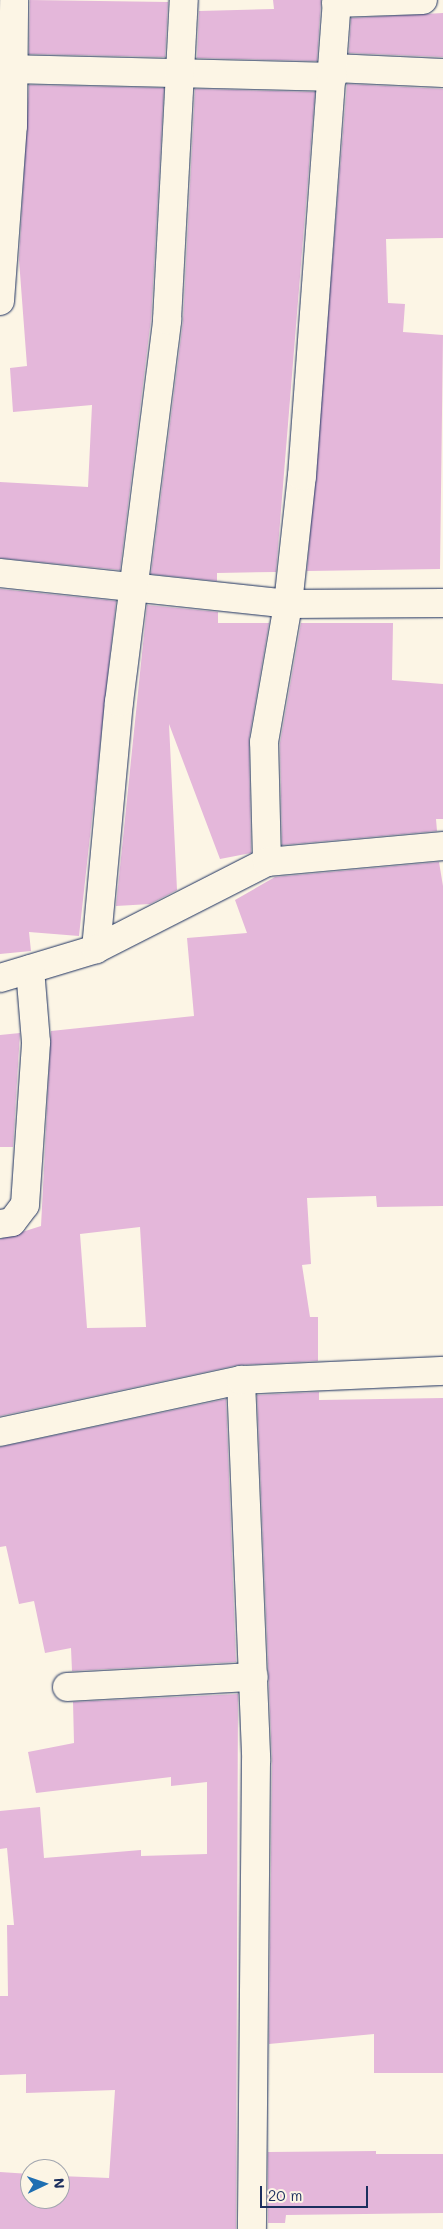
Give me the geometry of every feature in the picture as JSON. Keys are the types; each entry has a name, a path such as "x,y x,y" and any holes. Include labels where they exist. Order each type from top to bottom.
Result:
{"street":[{"path":"0,301 13,126 14,0"},
{"path":"96,949 119,702 136,590 167,320 183,72 184,0"},
{"path":"267,862 264,742 288,604 334,72 336,2 423,0"},
{"path":"12,69 443,73"},
{"path":"0,573 136,590 288,604 443,604"},
{"path":"0,978 96,949 267,862 443,846"},
{"path":"0,1224 12,1222 25,1205 36,1042 30,969"},
{"path":"0,1432 241,1380 443,1371"},
{"path":"241,1380 254,1677 252,2229"},
{"path":"67,1687 254,1677"}],"building":[{"path":"30,0 168,2 165,57 29,54"},
{"path":"273,0 321,0 317,61 197,58 199,11 274,9"},
{"path":"443,13 443,57 349,53 351,18"},
{"path":"347,84 443,89 443,238 386,239 388,303 405,304 403,332 443,335 440,569 307,571"},
{"path":"29,85 164,88 151,319 120,570 0,558 0,482 88,487 92,405 13,412 10,368 27,366 19,260"},
{"path":"195,89 315,92 276,572 217,573 217,581 151,574 183,322"},
{"path":"0,589 116,601 79,936 29,932 31,951 0,954"},
{"path":"147,605 218,612 218,623 269,623 249,739 251,853 220,859 169,724 177,890 150,904 116,906"},
{"path":"301,623 393,623 392,680 443,684 443,819 436,819 437,831 282,845 280,743"},
{"path":"439,862 443,886 443,1206 377,1207 376,1196 307,1198 311,1264 302,1265 310,1317 318,1317 318,1361 238,1365 0,1416 0,1239 41,1226 51,1031 194,1016 187,938 247,933 235,900 275,877","holes":["140,1227 146,1327 87,1328 80,1234"]},
{"path":"20,1033 13,1147 0,1147 0,1035"},
{"path":"319,1392 319,1400 443,1398 443,2073 374,2073 374,2034 269,2044 272,1760 257,1395"},
{"path":"226,1399 236,1662 72,1671 71,1648 45,1653 34,1601 19,1604 6,1546 0,1547 0,1447"},
{"path":"238,1694 236,2229 0,2229 0,2172 20,2173 20,2209 70,2209 70,2176 109,2178 115,2090 26,2093 26,2074 0,2075 0,1996 8,1996 7,1925 14,1925 7,1848 0,1849 0,1811 40,1807 44,1858 141,1850 141,1856 207,1854 207,1782 171,1786 171,1777 36,1793 28,1752 74,1743 73,1702"},
{"path":"376,2151 376,2154 443,2154 443,2213 286,2215 285,2223 268,2223 268,2152"}]}
